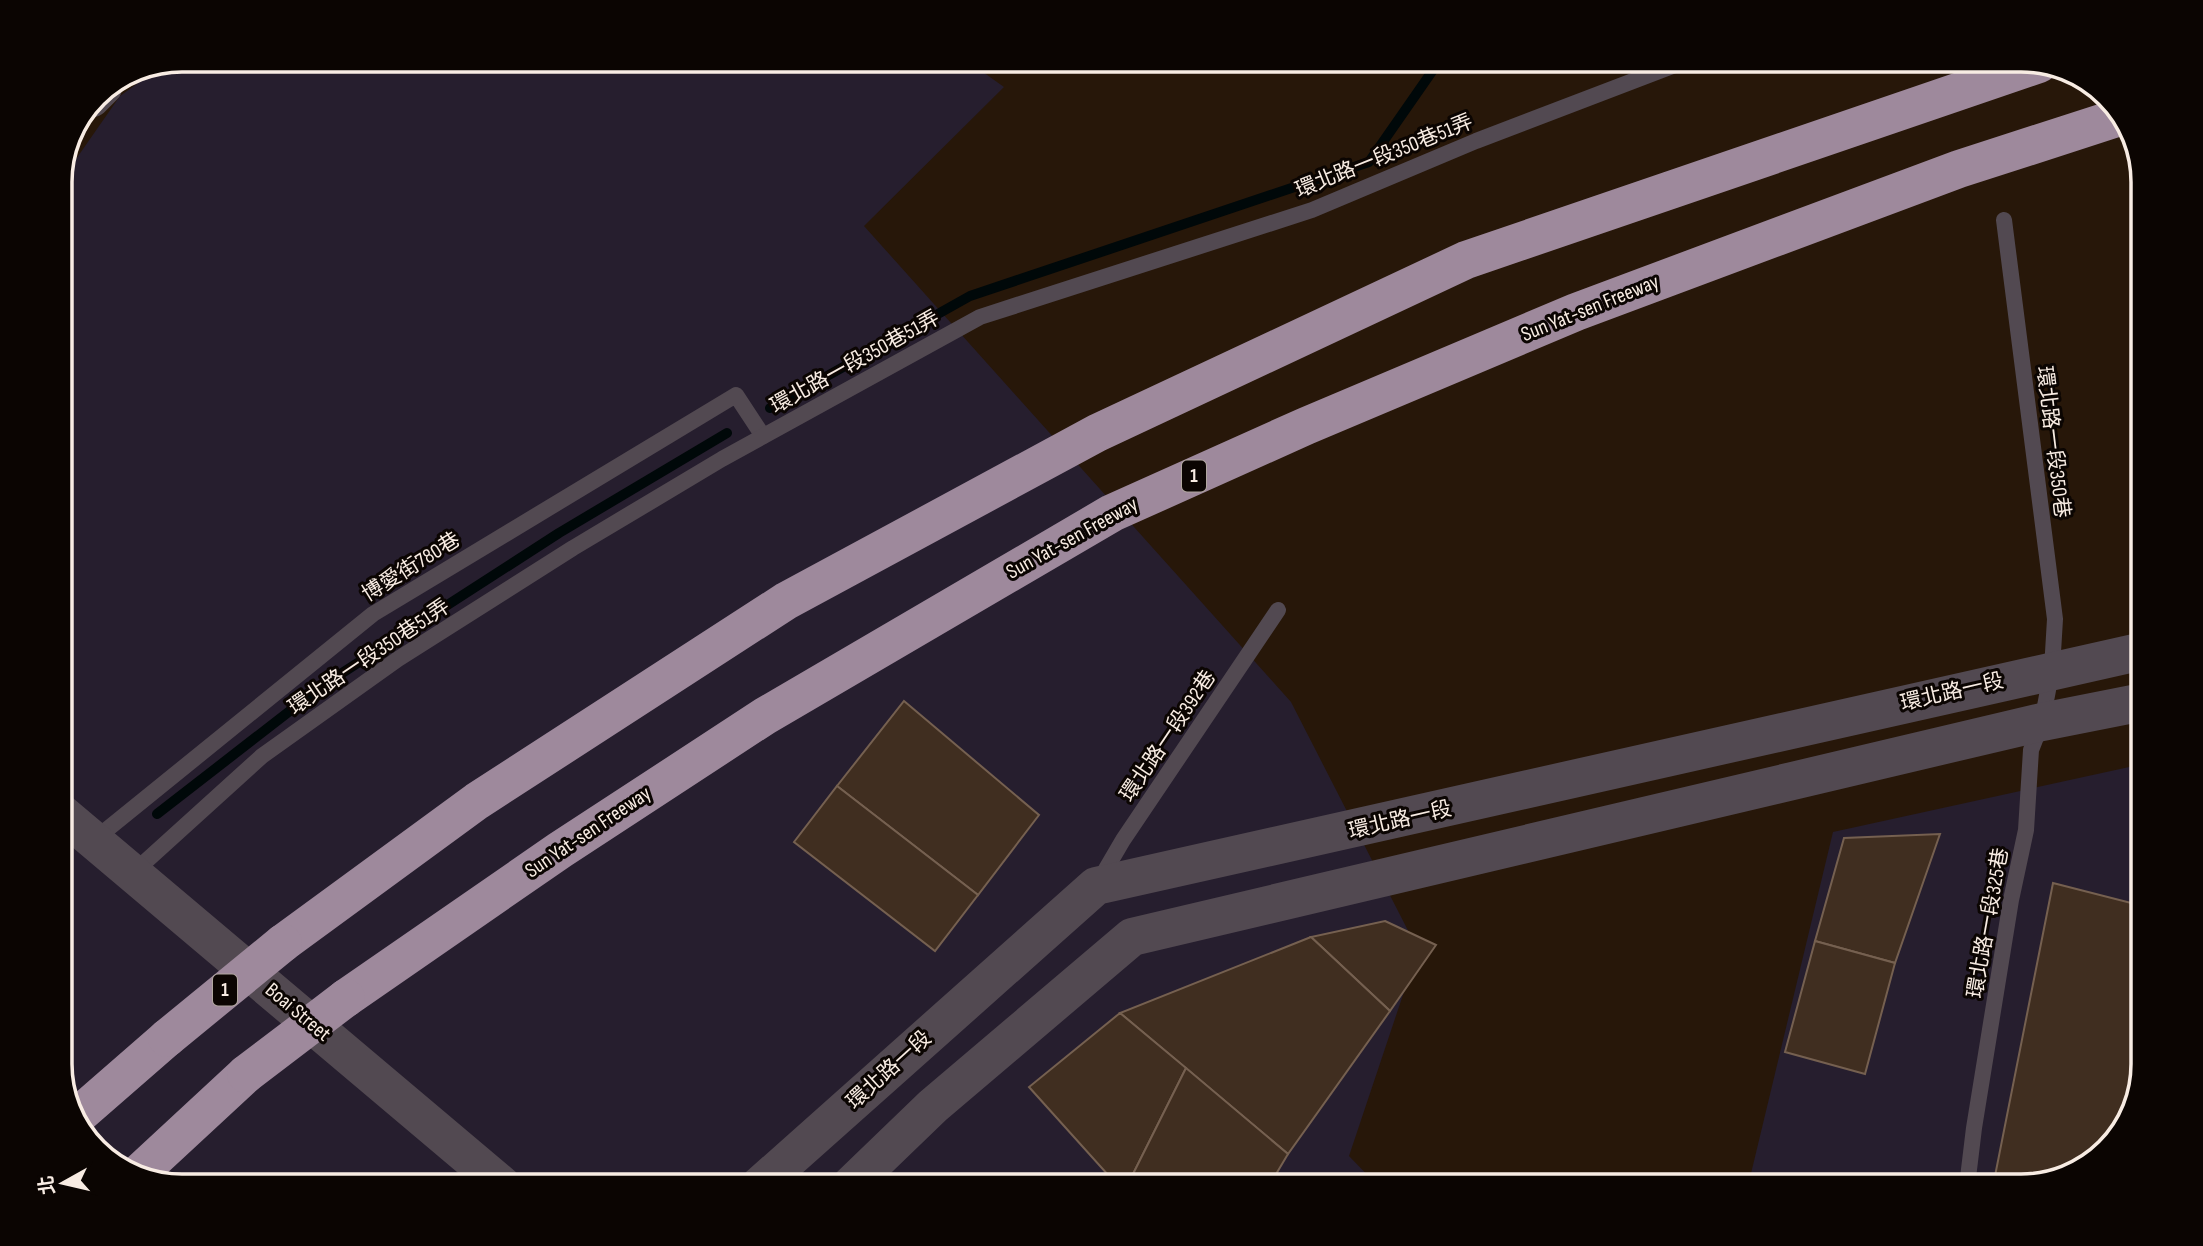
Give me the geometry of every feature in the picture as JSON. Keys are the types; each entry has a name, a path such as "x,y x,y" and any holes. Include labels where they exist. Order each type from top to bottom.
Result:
{"highway":[{"name":"1","path":"83,1111 283,943 477,801 786,601 1097,433 1466,260 2016,72"},
{"name":"Sun Yat-sen Freeway","path":"145,1168 246,1074 345,998 560,850 765,716 1112,513 1306,426 1576,312 1959,169 2111,120"}],"street":[{"name":"環北路一段","path":"772,1174 1096,886 2131,653"},
{"path":"862,1174 933,1106 1132,937 2042,722 2131,704"},
{"name":"Boai Street","path":"72,822 489,1174"}],"lane":[{"name":"環北路一段350巷51弄","path":"134,872 262,756 398,659 573,548 763,436 979,317 1312,210 1476,141 1657,72"},
{"name":"環北路一段350巷","path":"2004,220 2055,619 2052,669"},
{"name":"博愛街780巷","path":"94,840 373,614 736,395 763,436"},
{"name":"環北路一段392巷","path":"1096,886 1123,840 1278,610"},
{"name":"環北路一段325巷","path":"1968,1174 1973,1128 2011,900 2026,830 2031,750 2042,722 2052,669"}],"shaded area":[{"path":"182,72 983,72 1004,87 864,226 1291,702 1418,950 1349,1156 1366,1174 182,1174 140,1166 104,1142 80,1106 72,1071 72,175 75,161 120,96 144,79"},
{"path":"2131,767 2130,1078 2123,1106 2099,1142 2063,1166 2035,1173 1751,1174 1833,832"}],"building":[{"path":"904,701 1039,815 978,895 837,786"},
{"path":"837,786 978,895 935,951 794,842"},
{"path":"1940,834 1895,963 1815,941 1844,838"},
{"path":"2053,883 2131,903 2131,1064 2123,1106 2099,1142 2063,1166 2035,1173 1995,1174"},
{"path":"1385,921 1436,945 1390,1011 1311,937"},
{"path":"1311,937 1390,1011 1288,1154 1120,1013"},
{"path":"1815,941 1895,963 1865,1074 1785,1052"},
{"path":"1120,1013 1186,1068 1133,1174 1107,1174 1029,1087"},
{"path":"1186,1068 1288,1154 1276,1174 1133,1174"}],"waterway":[{"path":"770,408 970,296 1369,162 1432,72"},
{"path":"157,814 322,686 559,533 727,433"}]}
